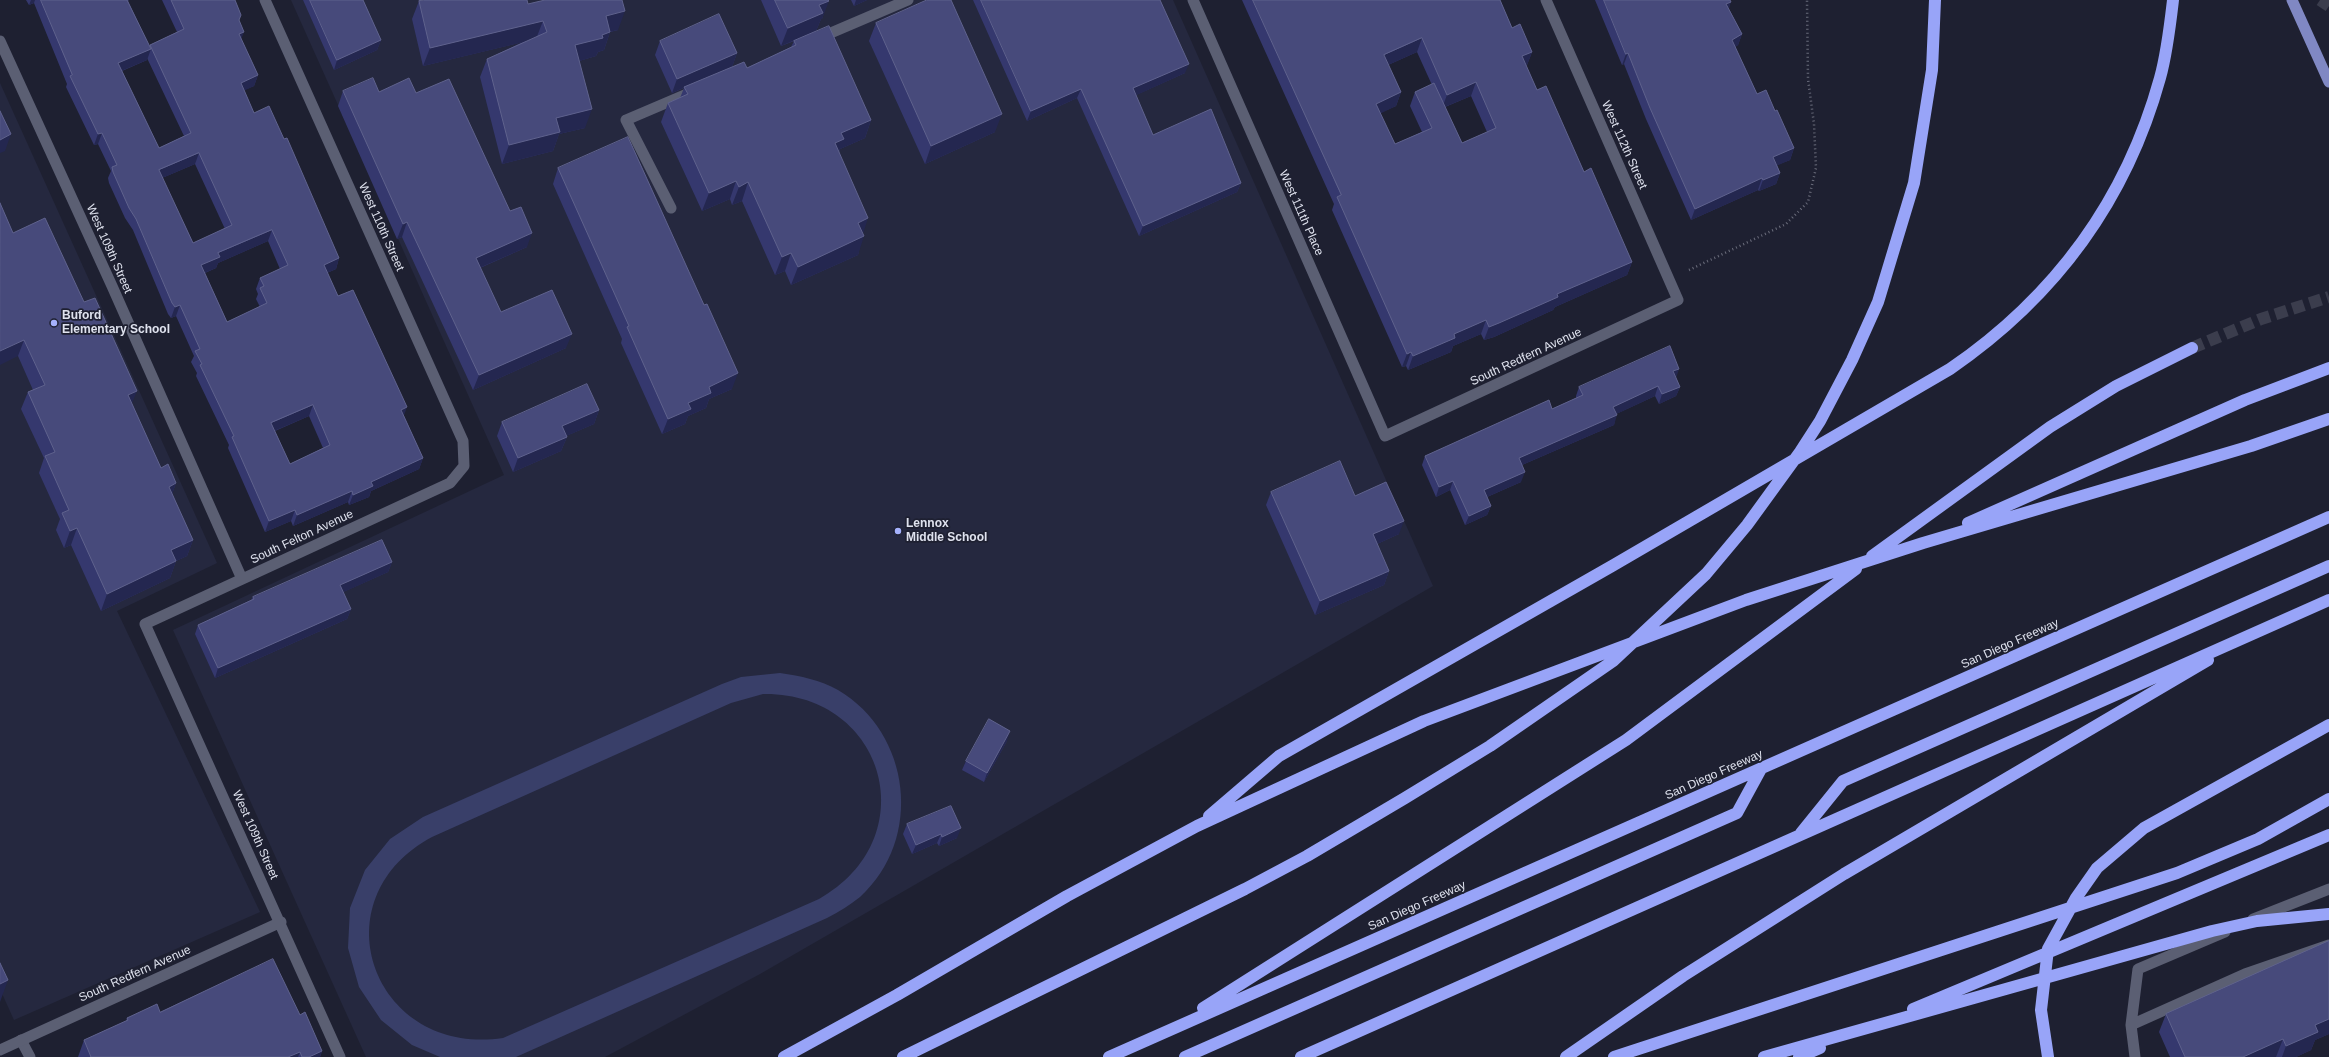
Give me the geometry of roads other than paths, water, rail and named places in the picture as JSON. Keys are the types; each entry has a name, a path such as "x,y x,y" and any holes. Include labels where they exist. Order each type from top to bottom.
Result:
{"highway":[{"path":"903,1057 1245,889 1307,856 1405,798 1490,746 1613,661 1706,574 1747,525 1820,422 1852,360 1878,302 1914,183 1932,70 1935,0"},
{"path":"1197,826 1279,756 1612,566 1950,370 1984,346 2034,301 2061,270 2102,215 2121,181 2145,127 2161,77 2173,0"},
{"path":"1170,1029 1446,852 1626,740 1726,667 1880,550 2050,427 2116,386 2192,348"},
{"path":"1924,543 2245,400 2329,368"},
{"path":"784,1057 897,995 1067,896 1197,826 1424,721 1746,600 1924,543 2251,446 2329,419"},
{"name":"San Diego Freeway","path":"1109,1057 1762,770 2329,517"},
{"path":"1799,835 1843,782 2329,566"},
{"path":"1301,1057 2329,600"},
{"path":"1566,1057 1682,976 1844,874 2260,630"},
{"path":"2048,1057 2041,1010 2048,948 2076,898 2097,868 2144,828 2329,725"},
{"path":"1186,1057 1738,813 1762,770"},
{"path":"1614,1057 2177,873 2258,839 2329,799"},
{"path":"1799,1057 2329,835"},
{"path":"1764,1057 2212,931 2257,921 2329,914"}],"main road":[{"path":"2292,0 2329,82"}],"street":[{"name":"West 110th Street","path":"265,0 463,442 464,466"},
{"path":"807,43 908,0"},
{"name":"West 111th Place","path":"1193,0 1385,436"},
{"name":"West 112th Street","path":"1546,0 1678,300"},
{"name":"West 109th Street","path":"0,41 112,286 242,579"},
{"path":"671,208 626,120 705,86"},
{"name":"South Redfern Avenue","path":"1385,436 1678,300"},
{"name":"South Felton Avenue","path":"145,624 450,483 464,466"},
{"name":"West 109th Street","path":"145,624 340,1057"},
{"path":"2135,1057 2131,1025 2138,968 2329,889"},
{"name":"South Redfern Avenue","path":"0,1050 280,922"},
{"path":"2131,1025 2245,974 2329,945"},
{"path":"21,1040 30,1057"}],"tunnel":[{"path":"2320,0 2329,6"},
{"path":"2192,348 2261,319 2329,297"}],"place":[{"name":"Buford Elementary School","path":"54,323"},
{"name":"Lennox Middle School","path":"898,531"}]}
